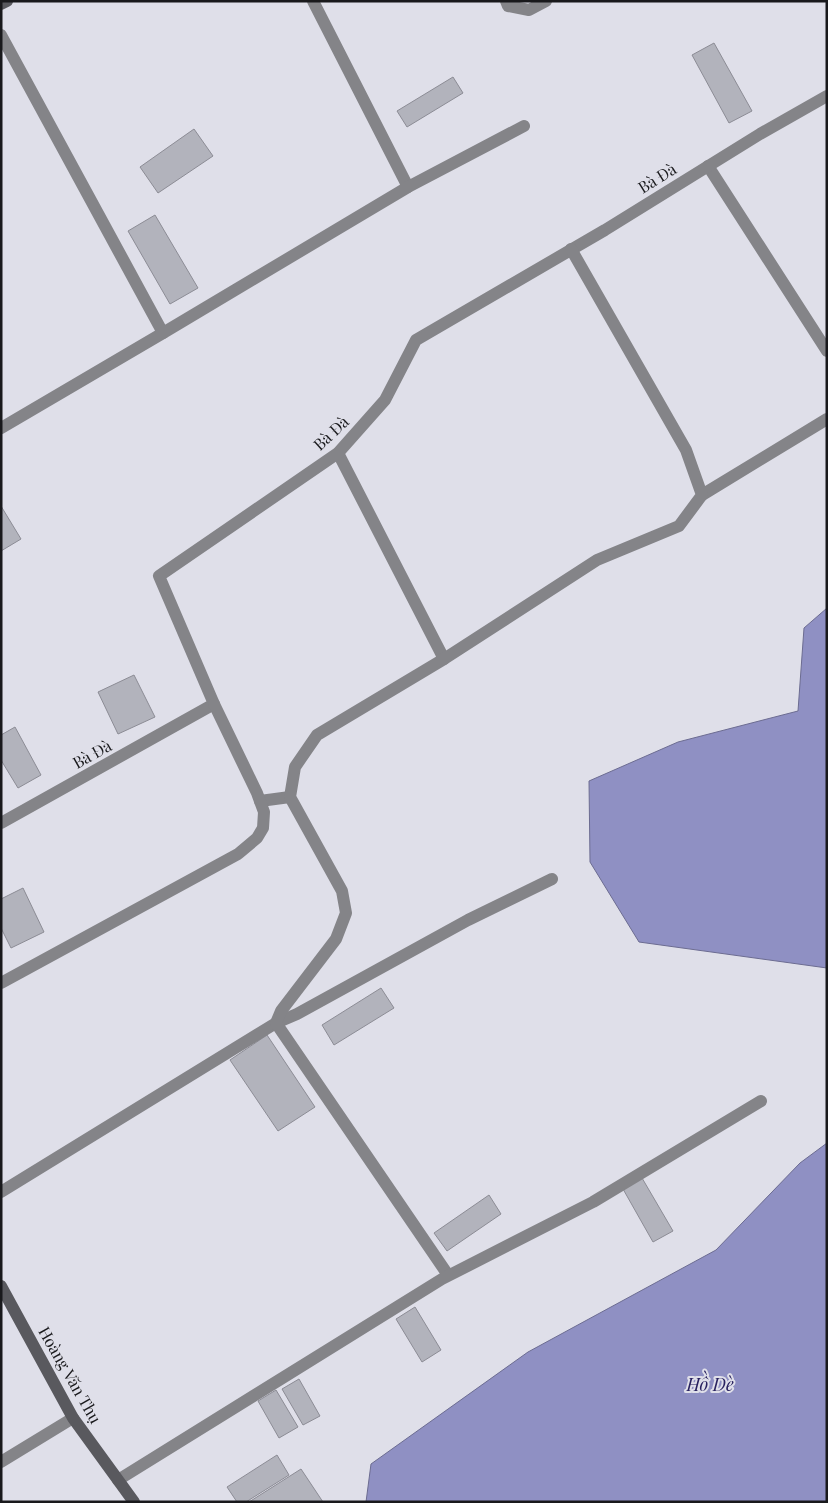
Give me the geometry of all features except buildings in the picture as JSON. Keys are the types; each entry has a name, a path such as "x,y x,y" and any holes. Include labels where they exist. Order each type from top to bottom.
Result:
{"main road":[{"path":"1,4 7,1"},
{"name":"Hoàng Văn Thụ","path":"1,1286 73,1418 134,1502"}],"street":[{"path":"313,1 408,187"},
{"path":"506,1 508,6 529,10 546,1"},
{"path":"1,35 163,333"},
{"name":"Bà Đà","path":"1,823 214,704 159,576 338,453 385,400 416,340 571,249 760,134 827,96"},
{"path":"1,428 408,187 524,126"},
{"path":"708,166 827,351"},
{"path":"571,249 686,450 702,495"},
{"path":"276,1023 281,1011 336,939 346,913 342,891 290,797 295,767 316,735 444,659 597,560 678,526 702,495 827,420"},
{"path":"338,453 444,659"},
{"path":"1,983 238,854 257,838 263,828 264,812 214,704"},
{"path":"260,801 290,797"},
{"path":"1,1192 276,1023 297,1014 468,920 552,879"},
{"path":"276,1023 448,1275"},
{"path":"118,1480 448,1275 593,1202 761,1101"},
{"path":"1,1462 73,1418"}],"water":[{"path":"827,608 827,968 639,942 590,862 589,781 678,742 798,711 804,628"},
{"name":"Hồ Dè","path":"827,1143 827,1502 366,1502 371,1464 528,1352 716,1250 800,1163"}]}
